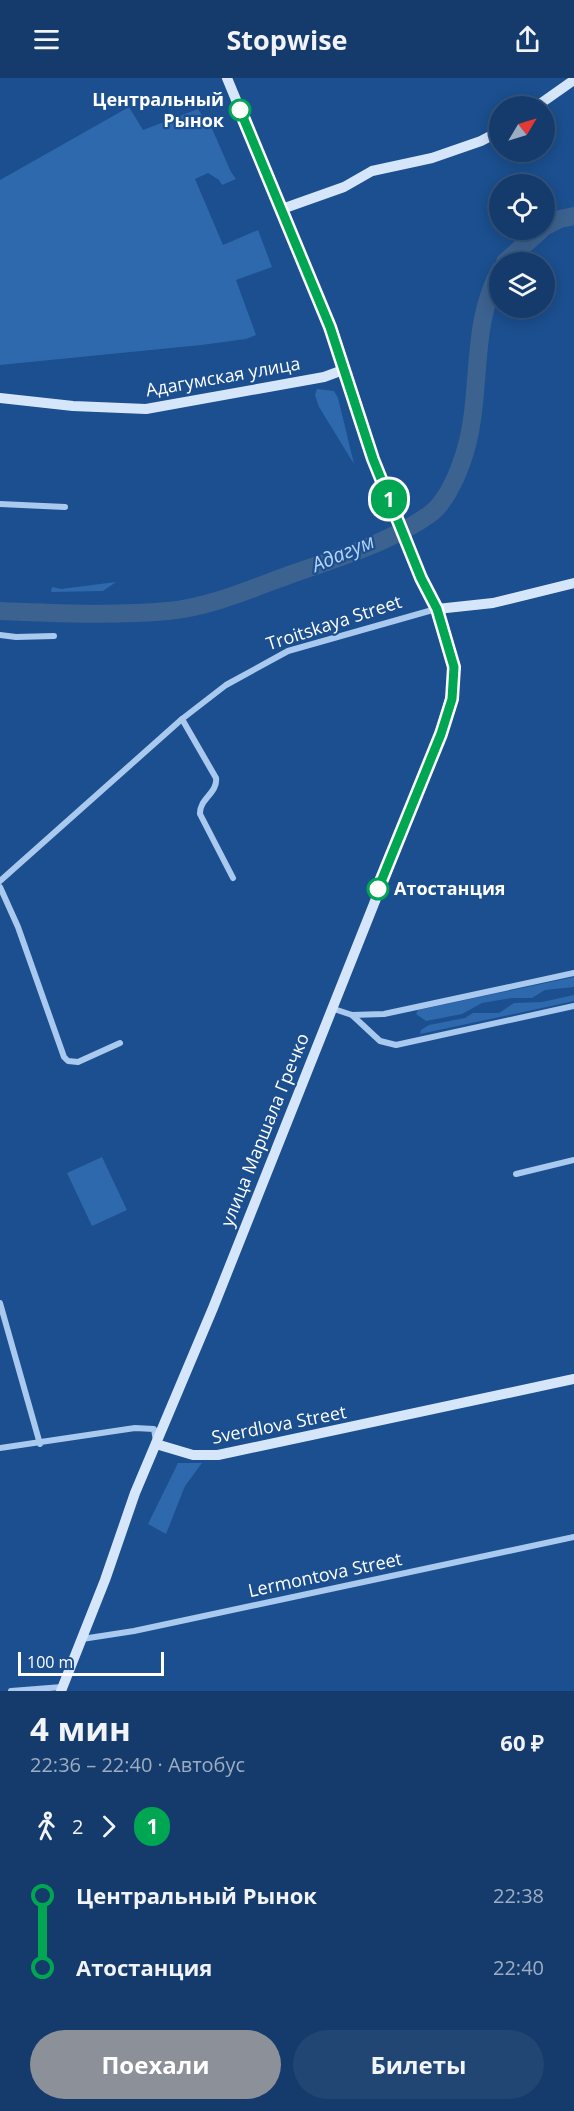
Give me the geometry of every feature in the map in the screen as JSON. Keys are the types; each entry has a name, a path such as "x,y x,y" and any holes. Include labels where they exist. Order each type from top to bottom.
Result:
{"main road":[{"name":"улица Маршала Гречко","path":"62,1689 135,1493 213,1308 436,748 452,699 454,667 437,609 421,578 373,459 330,327 227,78"},
{"path":"551,96 574,80"},
{"path":"282,209 344,187 372,171 432,158 489,135"},
{"name":"Адагумская улица","path":"0,398 73,406 146,409 324,377 343,370"},
{"name":"Troitskaya Street","path":"437,609 493,603 574,583"},
{"name":"Sverdlova Street","path":"156,1444 193,1455 218,1455 574,1379"}],"street":[{"path":"0,504 65,507"},
{"name":"Troitskaya Street","path":"0,881 183,719 226,686 271,658 437,609"},
{"path":"0,635 54,636"},
{"path":"183,719 216,778 216,787 200,807 200,814 233,878"},
{"path":"0,887 18,927 64,1057 68,1061 78,1062 120,1043"},
{"path":"331,1008 352,1015 384,1014 574,973"},
{"path":"352,1015 380,1041 396,1045 574,1006"},
{"path":"516,1174 574,1160"},
{"path":"0,1303 40,1444"},
{"name":"Sverdlova Street","path":"0,1448 146,1428 154,1429 156,1444"},
{"name":"Lermontova Street","path":"82,1639 574,1537"},
{"path":"10,1691 62,1689"}],"shaded area":[{"path":"129,107 143,130 198,109 203,117 206,115 236,179 222,185 219,180 208,173 195,179 223,245 258,230 272,267 236,280 256,335 246,339 201,345 0,365 0,180"},
{"path":"317,389 334,391 338,398 354,464 319,407 315,395"},
{"path":"116,582 103,591 51,592 52,587 61,589"},
{"path":"574,977 574,987 545,990 532,998 512,998 482,1003 462,1014 426,1021 416,1014 418,1010"},
{"path":"574,995 574,1001 420,1034 421,1030 429,1025 465,1018 473,1013 499,1013 514,1003 542,1002"},
{"path":"102,1157 127,1210 92,1226 67,1173"},
{"path":"178,1463 202,1463 185,1486 166,1534 148,1524"}],"waterway":[{"name":"Адагум","path":"555,222 574,216"},
{"name":"Адагум","path":"516,252 530,240"},
{"name":"Адагум","path":"0,611 126,613 168,611 199,606 380,542 430,514 445,498 453,484 468,440 473,416 479,341 489,296"}],"bus line":[{"name":"1","path":"240,110 330,327 373,459 421,578 437,609 454,667 452,699 441,734 378,889"}],"place":[{"name":"Центральный Рынок","path":"240,110"},
{"name":"Атостанция","path":"378,889"}]}
